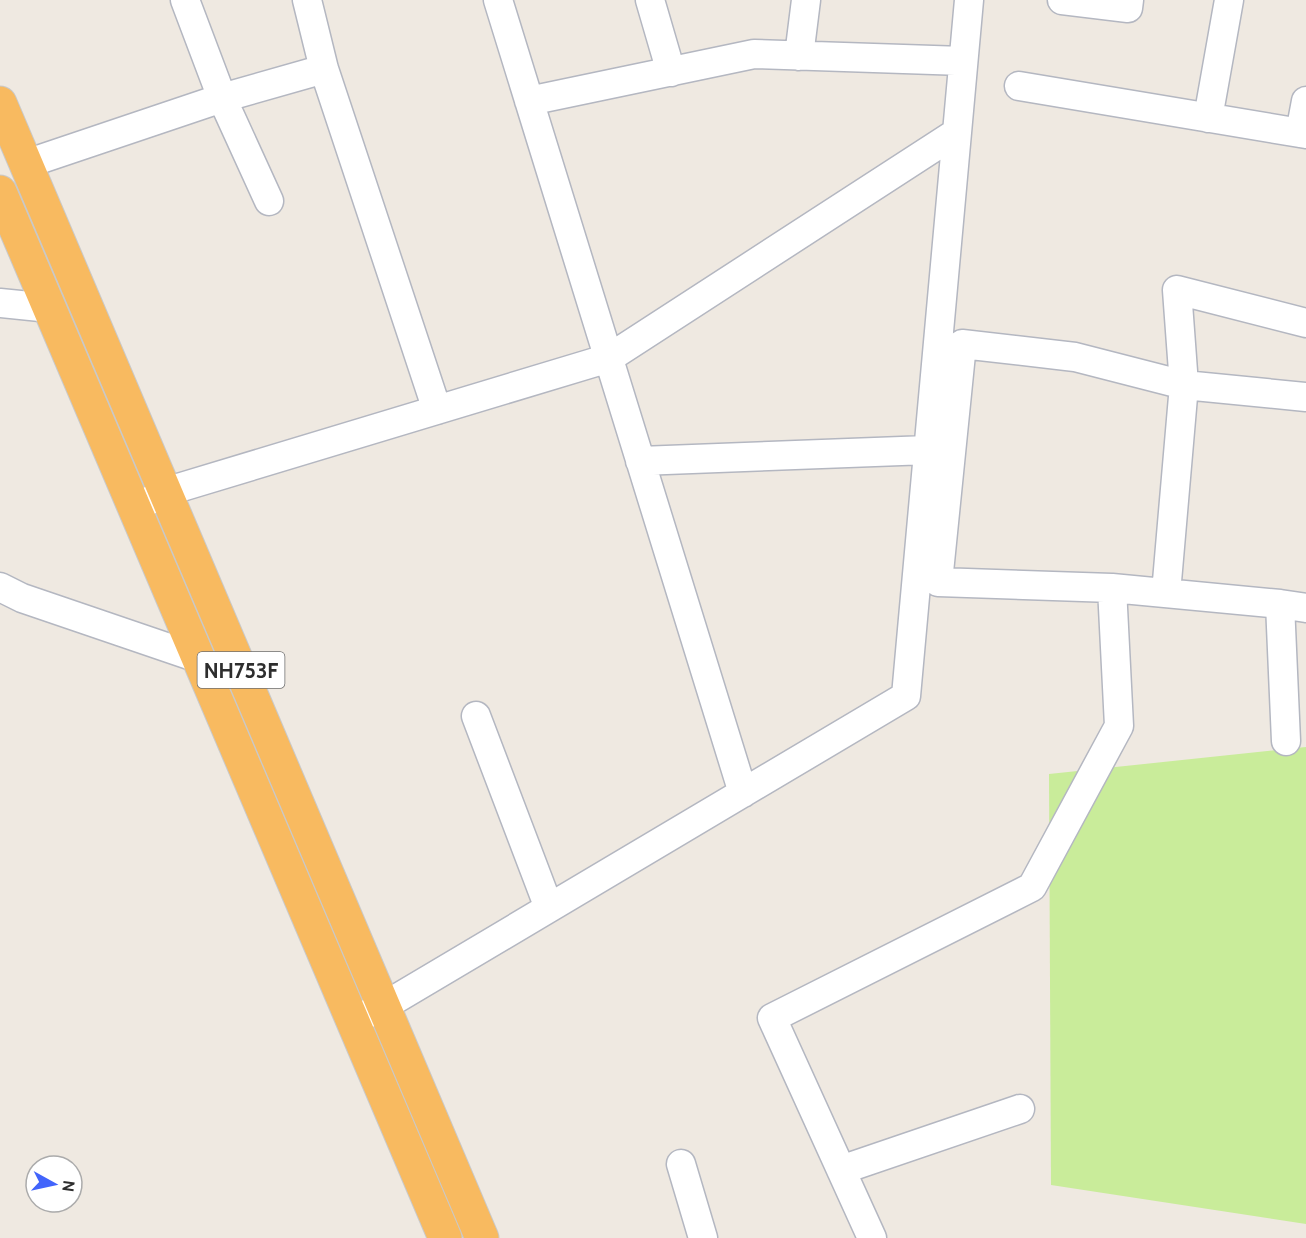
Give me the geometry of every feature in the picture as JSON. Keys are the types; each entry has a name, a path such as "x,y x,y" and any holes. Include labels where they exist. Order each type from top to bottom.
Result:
{"highway":[{"name":"NH753F","path":"0,103 482,1238"},
{"name":"NH753F","path":"0,192 445,1238"}],"street":[{"path":"185,0 222,98 269,201"},
{"path":"307,0 324,69 437,410"},
{"path":"498,0 743,793"},
{"path":"650,0 671,72"},
{"path":"799,56 806,0"},
{"path":"352,1021 384,1006 906,696 969,0"},
{"path":"1062,0 1128,8 1129,0"},
{"path":"1208,117 1229,0"},
{"path":"529,101 754,54 963,61"},
{"path":"26,164 222,98 324,69"},
{"path":"1019,86 1303,134 1306,101"},
{"path":"134,508 165,492 609,358 956,133"},
{"path":"1166,593 1184,385 1177,290 1306,323"},
{"path":"0,303 50,308"},
{"path":"1286,741 1293,606 1112,588 938,582 962,344 1075,357 1184,385 1306,397"},
{"path":"640,461 928,450"},
{"path":"0,587 22,598 198,658"},
{"path":"872,1238 772,1018 1032,887 1119,726 1112,588"},
{"path":"476,716 549,908"},
{"path":"841,1170 1020,1109"},
{"path":"681,1164 703,1238"}],"green space":[{"path":"1306,747 1306,1224 1051,1185 1049,774"}]}
